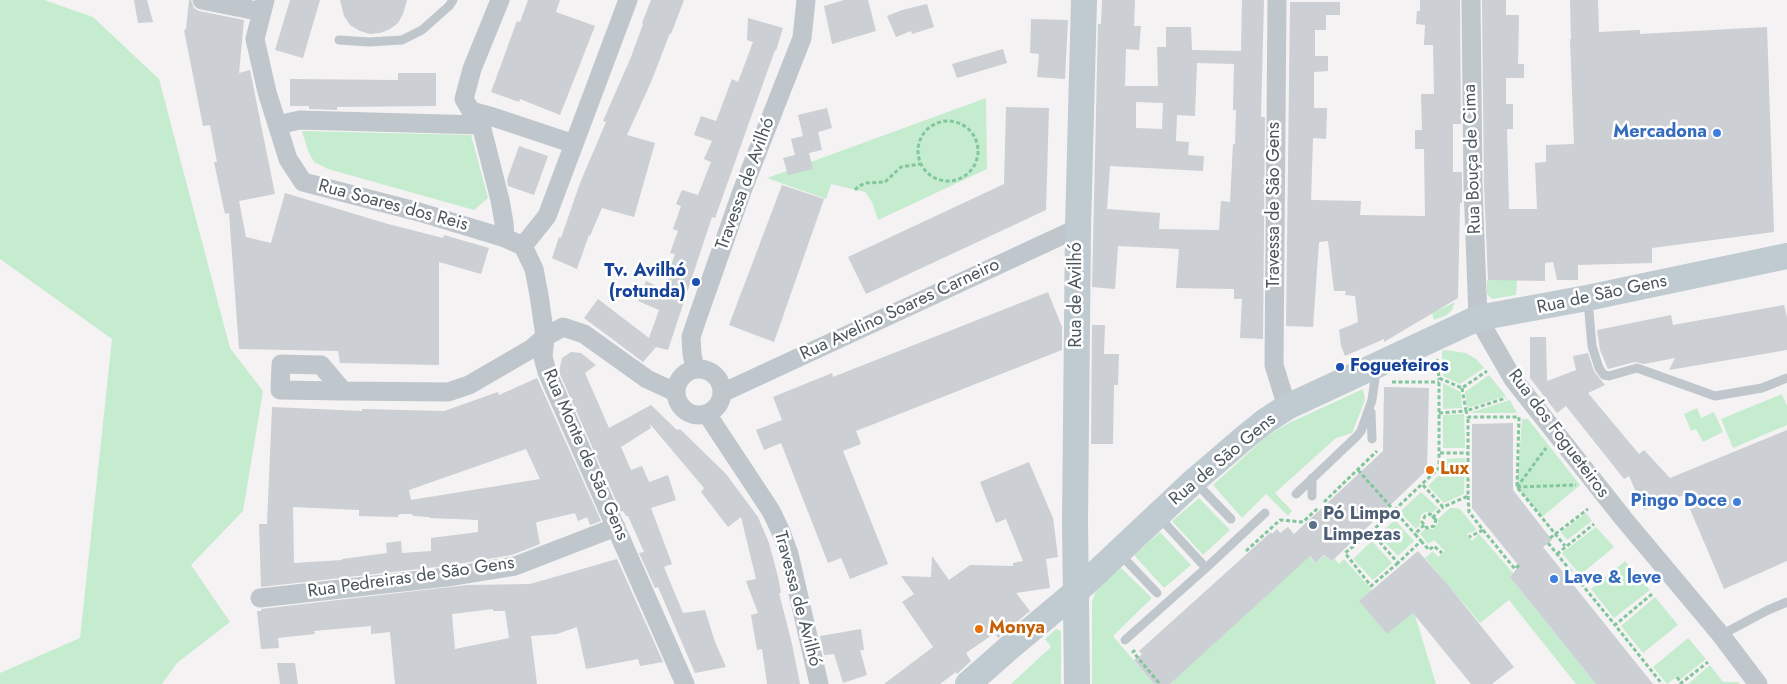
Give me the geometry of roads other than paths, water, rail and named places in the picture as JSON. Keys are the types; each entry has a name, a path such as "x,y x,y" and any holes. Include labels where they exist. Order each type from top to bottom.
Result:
{"main road":[{"name":"Rua de Avilhó","path":"1077,684 1075,520 1078,228 1084,0"},
{"name":"Rua de São Gens","path":"968,684 1077,591 1194,481 1253,430 1287,407 1383,374 1478,318 1587,298 1787,256"}],"street":[{"path":"202,0 264,6"},
{"path":"500,0 472,70 464,100 471,111 487,121 505,238"},
{"path":"523,246 547,216 628,0"},
{"name":"Travessa de Avilhó","path":"695,369 691,337 696,320 742,191 802,38 806,0"},
{"name":"Travessa de São Gens","path":"1277,0 1274,365 1287,407"},
{"name":"Rua Bouça de Cima","path":"1471,0 1472,138 1478,318"},
{"name":"Rua Soares dos Reis","path":"264,6 255,39 267,92 288,159 303,182 420,212 505,238 523,246"},
{"path":"277,125 300,120 487,121 574,144"},
{"name":"Rua Avelino Soares Carneiro","path":"722,393 1078,228"},
{"name":"Rua Monte de São Gens","path":"523,246 534,269 540,295 545,337 543,357 547,372 685,684"},
{"name":"Rua dos Fogueteiros","path":"1478,318 1513,378 1606,497 1722,635 1758,684"},
{"path":"343,391 448,392 469,385 531,349 545,337 563,327 584,334 647,379 675,392"},
{"path":"695,369 702,369 714,375 721,386 722,393 718,406 707,414 700,416 685,411 679,405 675,392 677,382 682,376 695,369"},
{"name":"Travessa de Avilhó","path":"707,414 771,511 781,532 789,554 819,684"},
{"name":"Rua Pedreiras de São Gens","path":"260,598 447,577 515,566 616,527"}],"lane":[{"path":"339,40 369,42 402,40 422,30 449,6 453,0"},
{"path":"1587,298 1592,346 1599,368 1604,376 1637,368 1715,396 1762,388 1787,378"},
{"path":"1296,494 1357,436 1364,424 1383,374"},
{"path":"1370,406 1372,439"},
{"path":"1312,478 1312,496"},
{"path":"1194,481 1231,519"},
{"path":"1125,640 1265,513"},
{"path":"1158,516 1206,568"},
{"path":"1118,552 1157,593"},
{"path":"1722,635 1787,602"}],"place":[{"name":"Mercadona","path":"1717,133"},
{"name":"Tv. Avilhó (rotunda)","path":"696,282"},
{"name":"Fogueteiros","path":"1340,367"},
{"name":"Lux","path":"1430,470"},
{"name":"Pingo Doce","path":"1737,502"},
{"name":"Pó Limpo Limpezas","path":"1313,525"},
{"name":"Lave & leve","path":"1554,579"},
{"name":"Monya","path":"979,629"}]}
